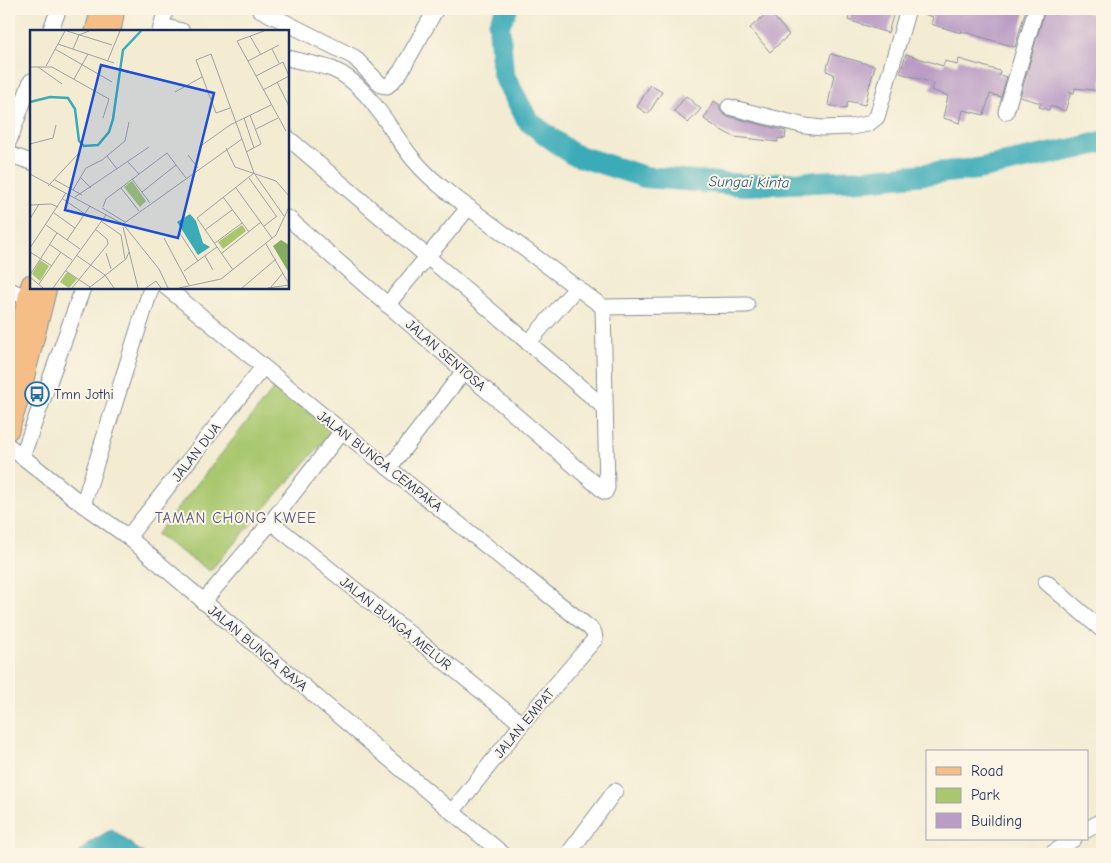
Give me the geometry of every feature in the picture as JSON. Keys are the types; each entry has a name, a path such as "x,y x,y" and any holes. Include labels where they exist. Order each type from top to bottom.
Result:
{"main road":[{"path":"95,30 101,9"},
{"path":"110,30 115,9"},
{"path":"9,378 37,293"},
{"path":"9,430 19,399 37,293"}],"street":[{"path":"50,30 59,9"},
{"path":"161,29 166,9"},
{"path":"259,9 354,57 384,86 392,82 401,71 436,9"},
{"path":"729,108 805,126 822,128 868,124 877,117 908,9"},
{"path":"1006,112 1036,9"},
{"path":"289,58 332,69 355,83 369,98 413,159 431,178 604,306 747,305"},
{"path":"9,141 30,84"},
{"path":"289,139 605,408"},
{"path":"9,154 30,162"},
{"path":"387,305 469,207"},
{"name":"JALAN SENTOSA","path":"289,219 387,305 606,491 605,408"},
{"path":"528,343 577,287"},
{"path":"22,457 83,289"},
{"path":"83,505 150,289"},
{"name":"JALAN BUNGA CEMPAKA","path":"168,289 342,431 591,629 594,634"},
{"path":"9,290 37,293"},
{"path":"604,306 605,408"},
{"name":"JALAN DUA","path":"128,537 263,367"},
{"path":"389,468 464,371"},
{"path":"203,602 271,522 342,431"},
{"name":"JALAN BUNGA RAYA","path":"9,446 83,505 128,537 503,854"},
{"name":"JALAN BUNGA MELUR","path":"271,522 522,724"},
{"path":"1046,582 1102,630"},
{"name":"JALAN EMPAT","path":"452,812 522,724 595,639 594,634"},
{"path":"568,854 615,791"},
{"path":"1088,829 1102,820"},
{"path":"1052,854 1073,840"}],"green space":[{"path":"276,386 332,432 210,571 156,535"}],"water":[{"path":"112,829 144,854 77,854 90,842"}],"building":[{"path":"852,9 883,9 894,12 888,33 848,20"},
{"path":"917,9 1026,9 1015,47 931,24 933,17 917,12"},
{"path":"1045,9 1074,9 1102,15 1102,91 1075,88 1074,93 1071,92 1065,111 1050,106 1049,110 1039,107 1041,103 1020,97"},
{"path":"769,11 789,35 770,52 750,28"},
{"path":"831,54 875,66 865,105 848,101 846,109 828,105 834,74 826,71"},
{"path":"906,54 943,66 945,61 957,65 959,59 1000,71 999,75 1007,77 1001,97 990,94 984,115 963,110 960,123 943,118 948,96 931,90 933,83 900,73"},
{"path":"650,85 662,92 648,114 637,107"},
{"path":"686,96 701,109 688,123 674,111"},
{"path":"714,101 720,105 720,110 727,116 786,131 785,139 778,138 778,142 734,137 719,129 704,119"}],"waterway":[{"name":"Sungai Kinta","path":"507,9 499,24 503,74 528,121 572,154 645,177 744,185 864,180 977,169 1102,142"}],"place":[{"name":"Tmn Jothi","path":"37,394"}],"district":[{"name":"TAMAN CHONG KWEE","path":"236,518"}]}
